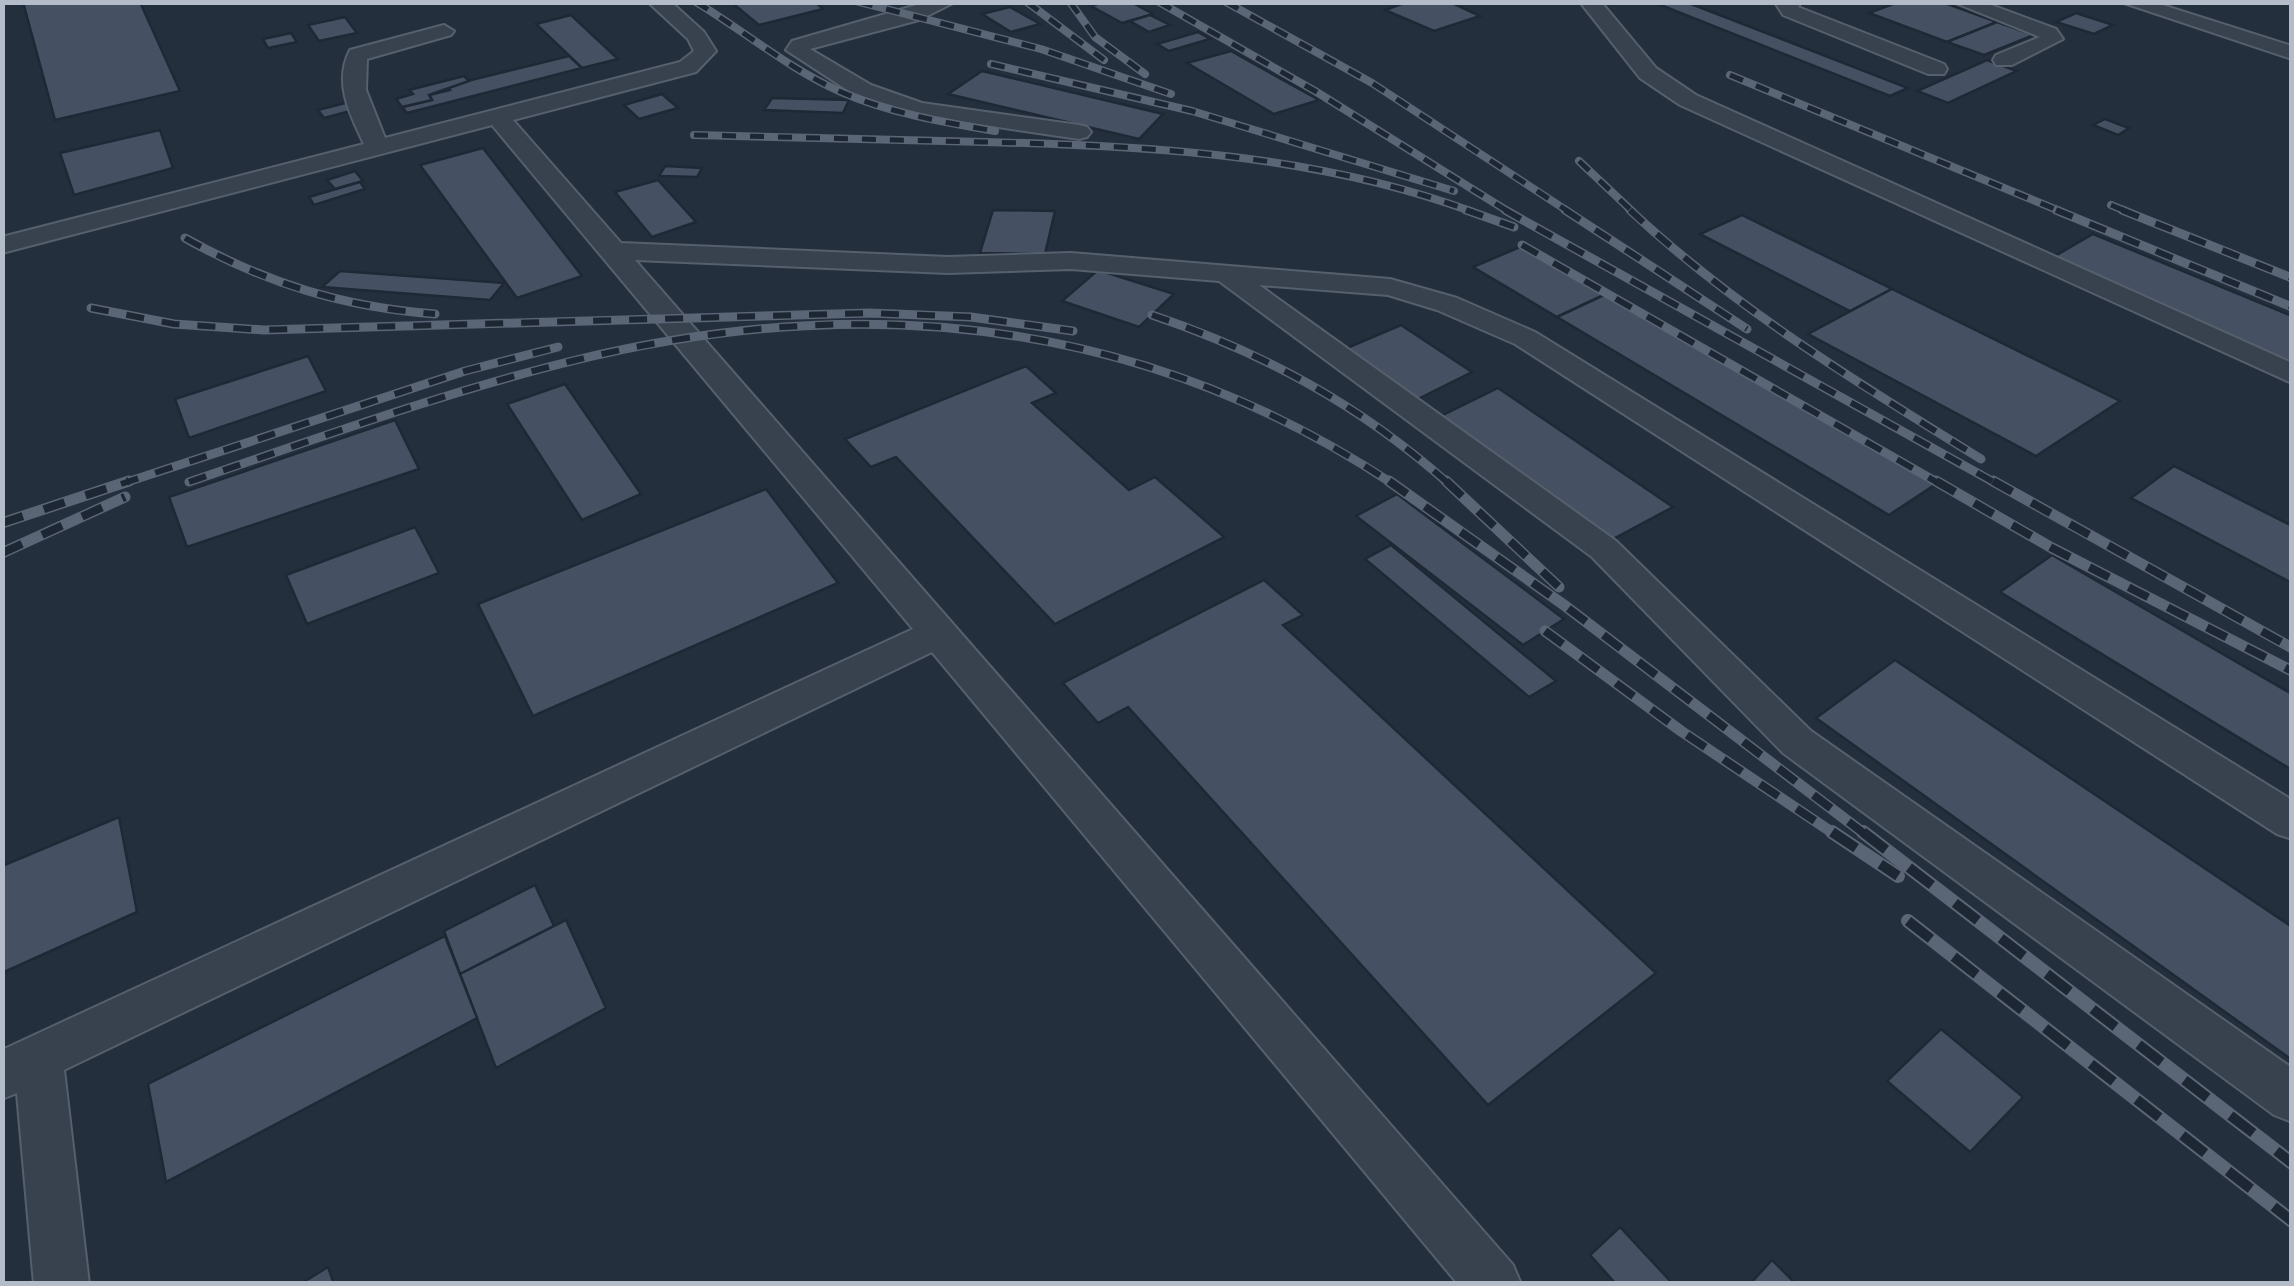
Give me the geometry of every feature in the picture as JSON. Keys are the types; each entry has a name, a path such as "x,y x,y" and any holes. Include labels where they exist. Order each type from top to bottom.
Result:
{"lane":[{"path":"2,245 688,67 705,50 696,36 658,2"},
{"path":"945,2 912,16 799,46 797,50 863,90 918,108 1078,132"},
{"path":"1590,2 1648,73 1688,100 2292,374"},
{"path":"1791,2 1786,4 1790,11 1936,69"},
{"path":"1963,2 2049,33 2053,39 2004,60"},
{"path":"2131,2 2292,53"},
{"path":"378,148 363,118 351,76 358,55 444,31"},
{"path":"498,117 1494,1284"},
{"path":"613,252 948,265 1071,261 1390,288 1447,304 1525,338 2292,822"},
{"path":"1226,274 1604,550 1797,742 2292,1098"},
{"path":"62,1284 20,1066 939,633"}],"building":[{"path":"23,2 140,2 180,91 55,120"},
{"path":"731,2 815,2 823,9 759,25"},
{"path":"1131,2 1153,14 1122,23 1091,6"},
{"path":"1407,2 1450,2 1480,16 1434,31 1385,10"},
{"path":"1653,2 1686,2 1908,88 1890,96"},
{"path":"1898,2 1942,2 1997,22 1947,42 1869,13"},
{"path":"1010,7 1040,24 1011,32 982,14"},
{"path":"2076,13 2113,25 2094,34 2056,22"},
{"path":"571,15 618,59 582,68 536,24"},
{"path":"1150,15 1170,25 1149,32 1130,21"},
{"path":"345,17 357,33 319,41 308,25"},
{"path":"1997,22 2034,35 1984,55 1947,42"},
{"path":"1198,32 1210,39 1169,51 1157,44"},
{"path":"291,33 297,42 268,48 263,39"},
{"path":"1231,51 1319,100 1274,114 1187,63"},
{"path":"569,56 582,68 407,113 402,107 432,100 429,95 450,90 447,86"},
{"path":"1987,60 2017,71 1948,103 1917,91"},
{"path":"982,71 1163,114 1139,139 948,94"},
{"path":"464,76 469,81 429,95 432,100 402,107 396,99 413,94 409,90"},
{"path":"662,94 678,108 639,119 624,105"},
{"path":"772,98 849,100 843,113 764,110"},
{"path":"349,102 354,110 324,118 318,110"},
{"path":"2105,119 2129,128 2118,135 2093,125"},
{"path":"160,130 173,168 74,195 60,153"},
{"path":"483,148 582,276 517,298 420,165"},
{"path":"665,166 702,168 697,177 659,176"},
{"path":"355,171 363,181 335,189 327,180"},
{"path":"658,180 696,222 652,237 615,192"},
{"path":"360,182 365,189 314,205 309,197"},
{"path":"993,210 1055,211 1045,254 980,253"},
{"path":"1742,215 1892,289 1850,311 1700,234"},
{"path":"2093,234 2292,316 2292,367 2048,260"},
{"path":"1520,247 1604,295 1557,317 1473,267"},
{"path":"1098,270 1174,294 1139,327 1062,301"},
{"path":"340,271 504,283 490,300 322,287"},
{"path":"1892,289 2120,401 2036,456 1808,334"},
{"path":"1604,295 1936,484 1889,515 1557,317"},
{"path":"1401,325 1472,372 1418,399 1347,348"},
{"path":"308,356 326,391 189,438 175,399"},
{"path":"1026,366 1056,393 1032,403 1129,490 1155,477 1224,537 1055,624 896,457 871,467 845,439"},
{"path":"565,384 641,494 582,520 507,404"},
{"path":"1498,388 1673,507 1613,539 1441,416"},
{"path":"395,420 419,469 187,547 169,497"},
{"path":"2174,466 2292,526 2292,583 2131,498"},
{"path":"766,489 838,583 533,716 478,604"},
{"path":"1397,494 1564,619 1523,645 1356,516"},
{"path":"415,527 439,573 307,624 286,575"},
{"path":"1391,545 1556,681 1529,697 1365,559"},
{"path":"2052,555 2292,694 2292,770 2000,592"},
{"path":"1264,580 1303,615 1283,625 1656,973 1488,1105 1128,707 1098,723 1063,683"},
{"path":"1895,660 2292,927 2292,1060 1816,718"},
{"path":"119,817 137,912 2,973 2,866"},
{"path":"535,885 554,926 460,974 444,931"},
{"path":"566,920 606,1008 496,1068 460,974"},
{"path":"445,936 477,1018 166,1182 148,1084"},
{"path":"1941,1029 2023,1097 1970,1152 1887,1081"},
{"path":"1620,1227 1673,1284 1616,1284 1590,1255"},
{"path":"1772,1260 1796,1284 1750,1284"},
{"path":"328,1267 334,1284 302,1284 302,1283"}],"railway":[{"path":"696,2 839,91 896,111 995,131"},
{"path":"859,2 1041,49 1171,94"},
{"path":"1027,2 1104,60"},
{"path":"1070,2 1095,37 1145,74"},
{"path":"1159,2 1315,91 1509,212"},
{"path":"1226,2 1372,83 1569,212"},
{"path":"991,64 1192,111 1454,191"},
{"path":"1730,75 2062,212"},
{"path":"694,135 1046,144 1232,157 1354,177 1473,212"},
{"path":"1579,161 1633,212"},
{"path":"2111,205 2128,212"},
{"path":"1466,210 1514,227"},
{"path":"1505,210 1997,484"},
{"path":"1565,210 1747,329"},
{"path":"1630,210 1755,312 1981,459"},
{"path":"2056,210 2292,307"},
{"path":"2122,210 2292,278"},
{"path":"185,238 245,268 306,290 368,306 435,314"},
{"path":"1522,245 1940,484"},
{"path":"91,308 174,324 264,330 870,313 971,317 1073,331"},
{"path":"1152,315 1233,346 1309,384 1381,430 1449,484"},
{"path":"189,482 427,402 572,361 680,339 787,327 893,325 997,333 1099,353 1199,384 1297,428 1393,484"},
{"path":"121,484 465,371 558,347"},
{"path":"2,523 129,481"},
{"path":"1389,481 1564,605 1866,835"},
{"path":"1446,481 1559,587"},
{"path":"1936,481 2052,548 2292,671"},
{"path":"1993,481 2292,648"},
{"path":"2,553 125,497"},
{"path":"1545,631 1681,731 1836,835"},
{"path":"1832,832 1898,876"},
{"path":"1863,832 2292,1163"},
{"path":"1908,921 2292,1221"}]}
